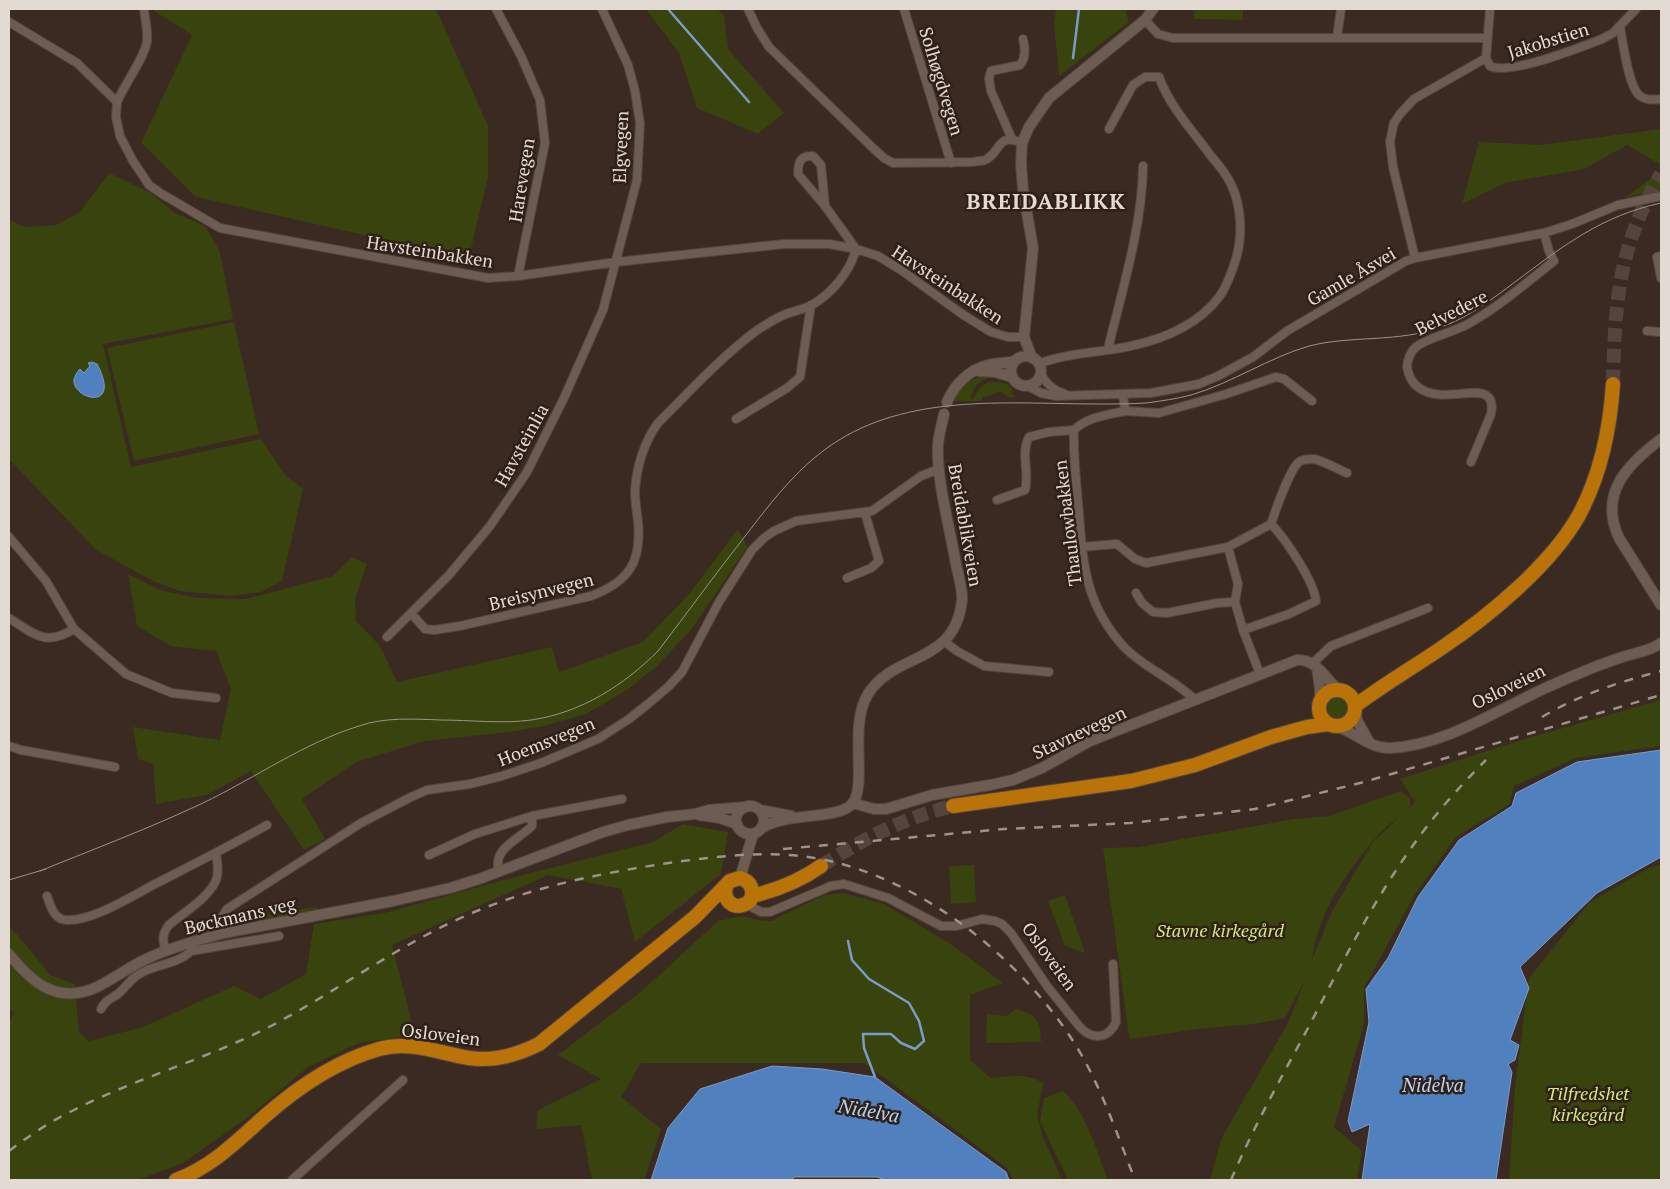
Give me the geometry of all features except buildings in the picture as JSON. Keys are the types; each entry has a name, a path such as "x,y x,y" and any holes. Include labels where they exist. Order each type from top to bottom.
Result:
{"highway":[{"path":"953,806 1131,781 1195,765 1307,726 1333,726 1349,723 1355,709 1394,678 1441,648 1497,605 1525,580 1562,539 1578,516 1597,474 1609,431 1613,384"},
{"path":"1271,737 1302,719 1328,692 1357,692 1394,678"},
{"path":"1342,691 1354,700 1355,709"},
{"path":"1319,703 1320,716 1333,726"},
{"name":"Osloveien","path":"695,917 717,908 744,902 776,890 785,884 800,879 821,866"},
{"path":"744,879 752,887 744,902 726,899 724,894 727,884 730,881 744,879"},
{"name":"Osloveien","path":"744,879 785,884"},
{"name":"Osloveien","path":"176,1180 200,1170 216,1159 300,1088 340,1065 365,1054 389,1046 406,1045 430,1048 468,1058 490,1058 512,1055 532,1047 551,1036 695,917 727,884"}],"street":[{"path":"9,22 77,63 117,102 123,87 143,54 147,42 144,9"},
{"name":"Harevegen","path":"496,9 540,100 545,143 518,276"},
{"name":"Elgvegen","path":"602,9 628,64 640,123 637,180 616,262"},
{"path":"748,9 769,47 884,158 893,163 903,164 985,160 1000,143 1017,141 1050,98 1144,20 1153,9"},
{"name":"Solhøgdvegen","path":"904,9 952,163"},
{"path":"1337,37 1341,9"},
{"path":"1416,258 1393,167 1390,141 1394,123 1414,99 1486,58 1490,9"},
{"path":"1636,9 1620,27 1632,84 1639,96 1647,99 1661,99"},
{"path":"1144,20 1158,34 1173,38 1487,38"},
{"name":"Jakobstien","path":"1486,58 1490,66 1494,68 1517,67 1602,39 1620,27"},
{"path":"1012,377 1012,367 1017,360 1024,337 1033,248 1017,141 990,91 988,80 991,72 1020,65 1024,54 1023,39"},
{"path":"1037,365 1060,356 1135,345 1182,328 1199,317 1220,296 1231,274 1237,255 1240,233 1237,201 1231,184 1173,107 1158,77 1145,77 1133,85 1109,129"},
{"name":"Havsteinbakken","path":"117,102 116,117 123,144 149,185 220,228 488,278 784,244 829,244 878,256 901,270 962,314 992,332 1008,337 1024,337"},
{"path":"825,206 821,165 812,156 806,155 798,165 798,174 825,206 856,250"},
{"path":"1108,350 1142,193 1142,166"},
{"name":"Gamle Åsvei","path":"1028,386 1048,395 1067,395 1151,393 1199,384 1253,357 1287,331 1396,267 1416,258 1544,233 1618,205 1661,196"},
{"name":"Belvedere","path":"1471,462 1491,414 1490,399 1479,393 1439,395 1424,392 1415,384 1409,374 1407,368 1410,356 1420,344 1456,330 1481,317 1507,299 1554,261 1544,233"},
{"name":"Breisynvegen","path":"411,613 425,629 434,630 591,596 615,584 629,571 637,554 639,525 635,492 638,468 651,433 658,423 718,362 758,330 783,315 811,305 836,285 846,274 856,250"},
{"path":"1659,257 1661,278"},
{"name":"Havsteinlia","path":"387,637 450,575 490,526 527,472 564,398 603,310 616,262"},
{"path":"736,419 787,388 800,377 811,305"},
{"path":"1647,332 1661,332"},
{"path":"973,372 995,372 1012,377 1017,383 1028,386 1038,380 1037,365 1024,337"},
{"path":"947,402 954,388 973,372 986,365 1024,357 1037,365"},
{"name":"Gamle Åsvei","path":"1037,365 1045,383 1067,395"},
{"path":"997,500 1025,490 1027,483 1024,449 1029,437 1050,432 1074,430 1079,425 1092,419 1125,411 1159,413 1223,395 1276,377 1284,379 1312,401"},
{"path":"1123,394 1125,411"},
{"name":"Breidablikveien","path":"853,803 858,789 857,740 860,715 868,694 885,676 945,642 957,621 962,599 938,469 938,443 944,414"},
{"name":"Thaulowbakken","path":"1074,430 1081,547 1090,592 1100,613 1113,632 1138,660 1175,682 1195,700"},
{"path":"1661,439 1638,459 1620,479 1614,493 1612,510 1614,529 1661,605"},
{"path":"1081,547 1117,544 1135,559 1146,563 1228,547 1271,524 1287,484 1299,462 1316,459 1347,473"},
{"name":"Hoemsvegen","path":"224,933 222,917 227,909 320,848 380,813 427,790 470,784 541,763 598,739 629,719 668,687 682,672 719,602 752,550 764,538 796,521 865,513 880,507 921,476 938,469"},
{"path":"847,578 871,568 879,561 865,513"},
{"path":"1243,630 1290,614 1316,601 1309,580 1278,531 1271,524"},
{"path":"9,537 46,581 74,629 126,674 172,693 216,698"},
{"path":"1228,547 1238,584 1236,602 1243,630 1260,674"},
{"path":"1136,593 1142,603 1153,612 1167,613 1217,603 1236,602"},
{"path":"1315,666 1331,646 1428,608"},
{"path":"9,618 41,637 52,639 74,629"},
{"path":"945,642 956,651 984,666 1049,672"},
{"name":"Osloveien","path":"1333,726 1350,731 1381,748 1396,748 1438,737 1472,724 1553,684 1615,659 1650,649 1661,643"},
{"name":"Stavnevegen","path":"853,803 874,809 886,809 932,795 1013,780 1042,768 1090,741 1297,660 1304,660 1315,666"},
{"path":"1315,666 1331,684 1342,691"},
{"path":"1315,666 1320,689 1319,703"},
{"path":"1355,709 1358,722 1369,743"},
{"path":"9,746 21,750 115,767"},
{"path":"429,855 475,834 532,816 622,799"},
{"path":"744,830 762,828 769,823 797,816 842,811 853,803"},
{"path":"744,879 744,830 738,814 745,807 756,807 760,810 797,816"},
{"name":"Bøckmans veg","path":"9,954 27,974 46,988 63,993 73,993 98,986 142,961 166,951 191,947 224,933 433,892 499,871 603,832 628,825 710,810 745,807"},
{"path":"760,810 764,820 762,828"},
{"name":"Bøckmans veg","path":"695,814 720,818 744,830"},
{"path":"499,871 498,861 501,852 532,826 532,816"},
{"path":"47,896 51,908 58,917 66,920 84,918 109,908 267,825"},
{"path":"166,951 162,940 165,931 209,892 214,884 218,868 216,853"},
{"name":"Osloveien","path":"744,902 761,912 770,912 831,886 844,884 888,898 941,926 957,926 982,919 995,921 1006,927 1047,986 1084,1032 1095,1036 1107,1034 1113,1029 1116,1022 1113,964"},
{"path":"101,1009 107,1000 119,992 132,978 153,968 186,957 191,947 279,936"},
{"path":"292,1180 403,1080"}],"green space":[{"path":"153,9 436,9 488,126 488,177 469,257 439,252 196,197 141,143 192,35"},
{"path":"646,9 717,9 724,15 728,49 784,113 758,134 697,108 679,53"},
{"path":"1056,9 1125,9 1129,22 1059,76 1054,24"},
{"path":"1194,9 1243,9 1243,20 1194,19"},
{"path":"1661,129 1661,165 1627,145 1584,169 1505,183 1462,204 1479,142 1540,145"},
{"path":"1661,171 1661,189 1626,197"},
{"path":"109,173 151,193 175,213 205,226 220,252 233,319 103,344 131,467 261,439 285,475 303,489 282,581 261,592 231,596 180,591 155,582 96,550 9,459 9,220 24,227 56,225 80,212"},
{"path":"234,322 259,434 134,461 107,348"},
{"path":"992,375 976,385 970,398 973,399 983,385 991,382 1008,384 1015,397 1008,397 1000,391 982,397 982,401 952,401 959,390 968,382 979,377"},
{"path":"738,529 747,547 692,629 656,667 627,690 586,714 544,726 510,732 425,741 356,762 302,799 325,839 304,850 251,771 207,795 156,804 153,764 138,759 133,727 220,740 231,689 216,651 171,646 137,626 128,574 163,591 198,598 246,599 333,576 352,557 367,564 355,599 356,621 380,646 397,682 552,647 559,672 643,642 689,594"},
{"path":"1333,698 1341,698 1347,704 1347,712 1341,718 1333,718 1327,712 1327,704"},
{"name":"Stavne kirkegård","path":"1661,700 1661,746 1576,758 1514,786 1510,804 1456,837 1414,896 1364,988 1364,1024 1334,1127 1362,1151 1357,1180 1210,1180 1222,1137 1288,1023 1305,980 1285,1018 1254,1024 1198,1029 1131,1039 1129,1036 1103,848 1139,847 1294,819 1329,816 1401,791 1410,798 1410,807 1415,802 1400,779 1518,741","holes":["1400,816 1373,842 1388,826","1373,842 1332,911 1312,960 1318,932 1334,895"]},
{"path":"683,824 728,832 721,874 635,942 621,889 548,875 392,945 415,1035 359,1043 308,1067 247,1118 183,1163 138,1180 9,1180 9,1021 14,1013 9,1008 9,926 50,975 75,984 79,1032 89,1041 143,1027 234,986 261,999 306,974 314,924 384,913 653,842"},
{"name":"Tilfredshet kirkegård","path":"1661,864 1661,1180 1509,1180 1515,1086 1529,978 1590,902 1649,868"},
{"path":"974,865 976,902 951,904 949,866"},
{"path":"844,893 884,904 949,943 1003,983 970,995 970,1060 991,1078 1025,1076 1043,1083 1037,1116 1043,1137 1062,1180 1013,1180 1007,1168 864,1063 641,1063 621,1097 661,1129 644,1180 592,1180 581,1125 536,1129 538,1110 601,1079 558,1055 643,990 718,921 741,916 771,921 824,895"},
{"path":"1065,895 1085,953 1065,946 1048,901"},
{"path":"317,907 317,910 232,926 227,923 246,917"},
{"path":"1015,1009 1028,1013 1036,1019 1040,1029 1041,1042 986,1043 987,1014 1007,1016"},
{"path":"1063,1091 1085,1121 1108,1180 1068,1180 1040,1121 1044,1098"}],"water":[{"path":"88,363 97,364 103,380 104,390 100,396 94,397 80,392 75,386 74,379 80,369 84,373 90,366"},
{"name":"Nidelva","path":"1661,750 1661,857 1597,893 1520,967 1529,988 1510,1040 1519,1045 1515,1060 1508,1064 1512,1072 1496,1180 1362,1180 1370,1124 1352,1132 1348,1121 1369,1022 1366,989 1388,958 1418,897 1459,840 1512,806 1516,793 1577,762"},
{"name":"Nidelva","path":"772,1066 822,1069 875,1077 1006,1172 1009,1180 886,1180 877,1177 795,1177 790,1180 651,1180 668,1128 700,1089"}],"waterway":[{"path":"668,9 749,102"},
{"path":"1073,58 1079,9"},
{"path":"848,941 852,960 869,979 909,1003 919,1021 924,1041 915,1049 901,1043 891,1034 863,1034 864,1048 875,1077"}],"tunnel":[{"path":"1613,384 1615,327 1627,251 1647,201 1661,174"},
{"path":"821,866 884,830 953,806"}],"tram line":[{"path":"40,871 203,803 299,751 359,726 399,719 498,722 531,720 567,711 600,696 631,675 658,651 788,483 825,450 839,440 868,425 932,408 965,404 1128,404 1168,400 1206,390 1279,357 1309,346 1425,332 1451,323 1470,313 1566,245 1601,224 1639,209 1661,203"},
{"path":"9,880 46,869"}],"railway":[{"path":"1542,717 1570,702 1600,690 1661,671"},
{"path":"783,849 1004,829 1130,823 1255,809 1364,782 1661,695"},
{"path":"1231,1180 1278,1084 1371,911 1399,866 1430,822 1486,760"},
{"path":"9,1151 47,1125 96,1099 222,1049 271,1026 420,938 495,904 589,877 638,868 710,858 774,854 832,862 874,875 914,894 953,918 989,945 1021,976 1050,1010 1075,1044 1101,1093 1135,1180"}],"district":[{"name":"BREIDABLIKK","path":"1046,200"}]}
